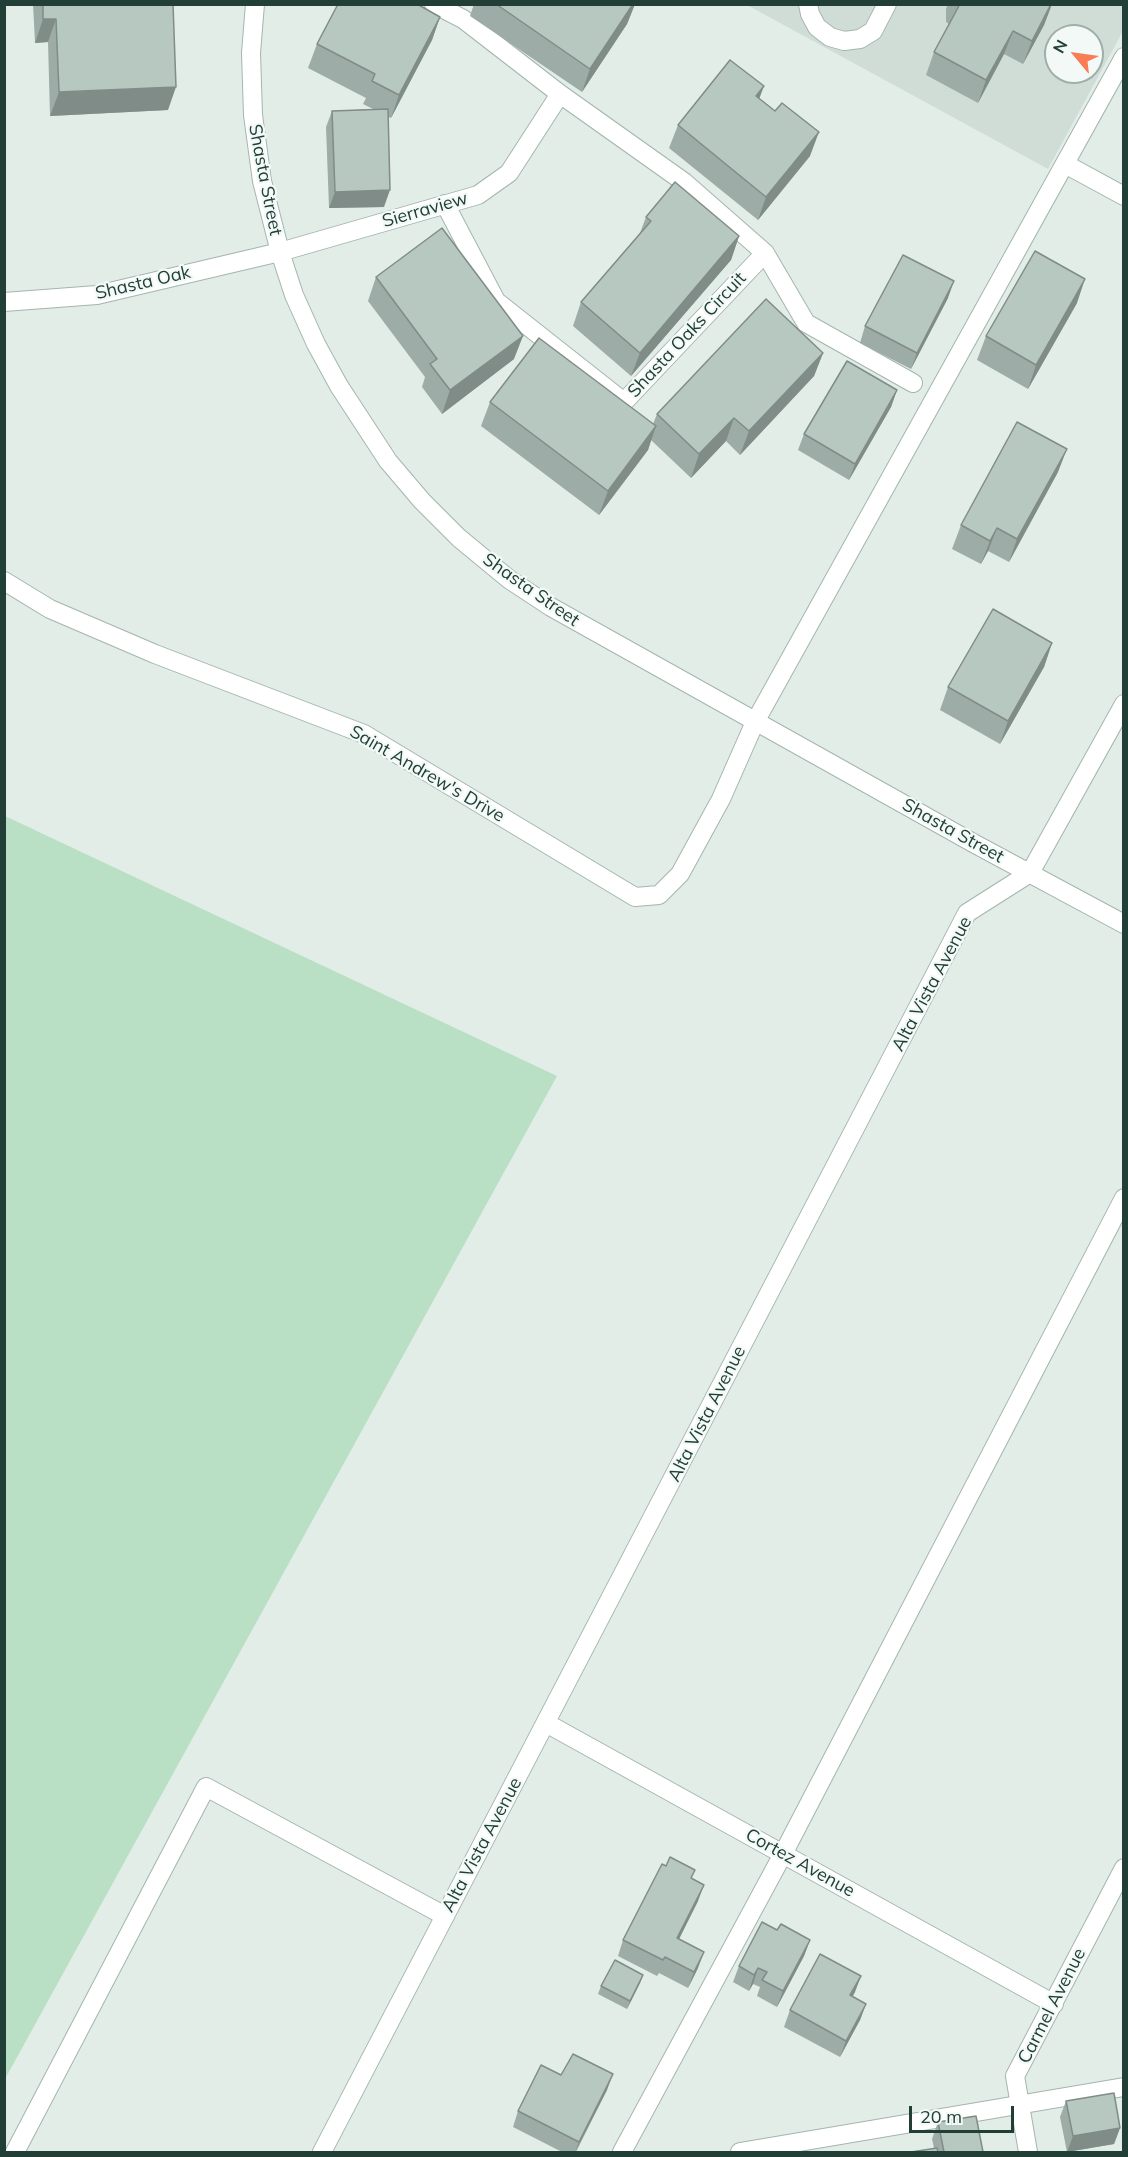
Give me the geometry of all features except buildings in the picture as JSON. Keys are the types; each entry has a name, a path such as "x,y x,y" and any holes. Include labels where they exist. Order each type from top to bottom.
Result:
{"street":[{"name":"Shasta Street","path":"255,4 251,53 253,115 262,181 280,252 294,295 316,344 339,386 388,461 422,501 459,538 510,580 551,607 755,722 1124,924"},
{"path":"434,4 463,19 560,94 684,182 765,253 806,323 913,383"},
{"path":"808,4 817,27 830,37 844,41 860,39 873,31 887,4"},
{"name":"Saint Andrew's Drive","path":"4,581 50,609 155,654 364,734 635,897 659,895 680,874 721,799 755,722 1124,57"},
{"name":"Sierraview","path":"280,252 478,195 509,172 560,94"},
{"path":"1065,164 1124,196"},
{"name":"Shasta Oaks Circuit","path":"445,204 496,301 624,402 765,253"},
{"name":"Shasta Oak","path":"4,302 97,295 280,252"},
{"name":"Alta Vista Avenue","path":"322,2152 967,913 1030,873 1124,704"},
{"path":"622,2152 783,1854 1124,1198"},
{"name":"Cortez Avenue","path":"546,1723 1054,2004"},
{"path":"15,2152 206,1787 445,1916"},
{"name":"Carmel Avenue","path":"1028,2152 1015,2076 1124,1868"},
{"path":"740,2152 1124,2087"}],"shaded area":[{"path":"747,5 1123,5 1123,31 1104,66 1104,24 1044,24 1044,84 1094,84 1048,169"}],"green space":[{"path":"5,816 557,1076 5,2079"}]}
